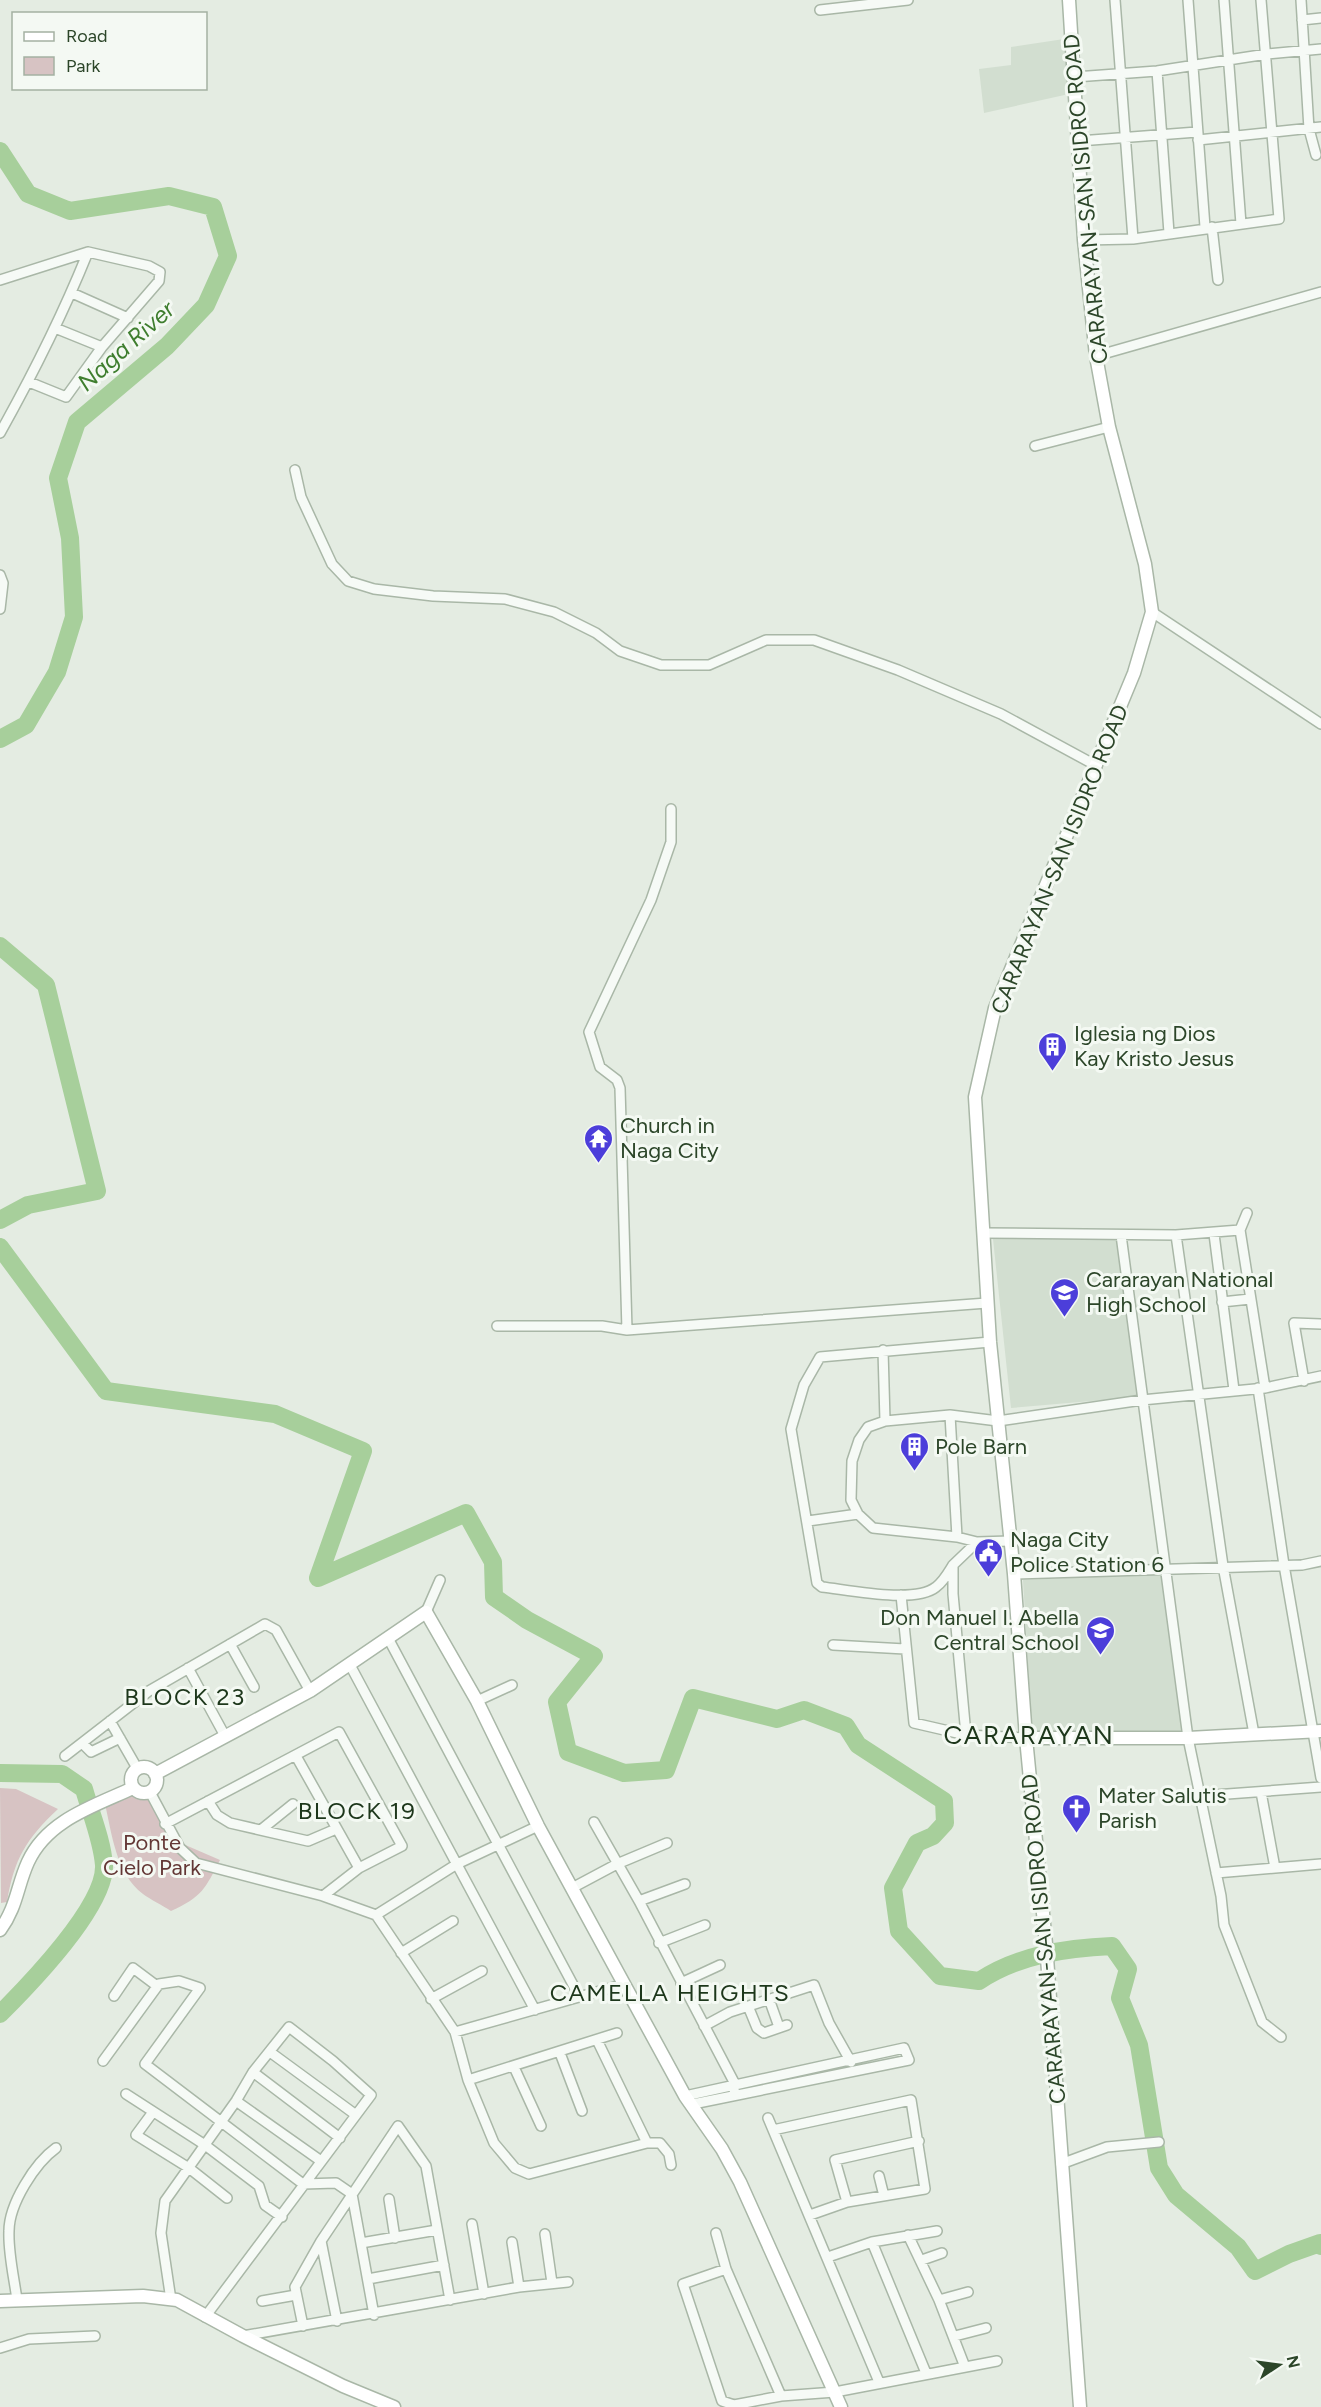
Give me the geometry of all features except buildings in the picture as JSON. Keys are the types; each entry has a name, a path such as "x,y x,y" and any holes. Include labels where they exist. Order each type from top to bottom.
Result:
{"main road":[{"name":"CARARAYAN-SAN ISIDRO ROAD","path":"1069,0 1084,240 1096,356 1109,427 1145,564 1152,612 1134,674 1098,766 995,1008 975,1097 990,1342 1014,1574 1026,1738 1048,1964 1080,2407"},
{"path":"155,1774 310,1691 426,1612 477,1701 538,1826 572,1888 689,2100 740,2182 841,2407"},
{"path":"1026,1738 1188,1738 1317,1731"},
{"path":"146,1767 155,1774 156,1786 150,1792 143,1794 133,1788 130,1777 138,1768 146,1767"},
{"path":"0,1930 5,1913 38,1844 52,1830 70,1818 133,1788"},
{"path":"0,2301 143,2296 177,2300 205,2318 343,2386 394,2407"}],"street":[{"path":"820,10 908,0"},
{"path":"1115,0 1133,239"},
{"path":"1188,0 1198,136 1208,227 1218,280"},
{"path":"1224,0 1230,59 1232,135 1241,224"},
{"path":"1084,240 1133,239 1279,219 1261,0"},
{"path":"1300,0 1309,129 1316,155"},
{"path":"1302,21 1321,18"},
{"path":"1075,77 1156,71 1267,54 1321,49"},
{"path":"1156,71 1169,233"},
{"path":"1079,141 1161,135 1232,135 1321,127"},
{"path":"0,280 88,252 149,267 160,272 159,281 102,347 66,397 29,382"},
{"path":"0,433 29,382 72,293 88,252"},
{"path":"1096,356 1321,292"},
{"path":"72,293 128,318"},
{"path":"55,328 102,347"},
{"path":"1035,446 1109,427"},
{"path":"295,470 301,498 332,564 348,581 374,589 433,596 505,599 544,609 596,633 620,651 661,665 709,665 766,640 814,640 898,670 1001,714 1098,766"},
{"path":"0,575 3,583 1,607"},
{"path":"1152,612 1321,724"},
{"path":"627,1330 620,1088 617,1080 600,1067 589,1032 651,900 671,842 671,809"},
{"path":"1247,1213 1240,1230 1284,1565 1317,1731 1321,1779"},
{"path":"983,1233 1214,1234 1240,1230"},
{"path":"1176,1234 1201,1393 1223,1566 1254,1734"},
{"path":"1214,1234 1233,1390"},
{"path":"1121,1235 1188,1738 1216,1873 1224,1925 1262,2022 1281,2037"},
{"path":"1222,1302 1250,1299"},
{"path":"496,1326 602,1326 627,1330 987,1303"},
{"path":"1304,1381 1294,1323 1321,1324"},
{"path":"977,1542 953,1565 936,1588 924,1593 901,1595 822,1587 817,1583 791,1429 804,1385 820,1357 990,1342"},
{"path":"883,1350 885,1421"},
{"path":"1010,1541 977,1542 957,1537 873,1528 858,1514 851,1500 852,1461 859,1440 868,1427 885,1421 950,1415 998,1421 1142,1400 1262,1388 1321,1376"},
{"path":"950,1415 957,1537"},
{"path":"808,1521 858,1514"},
{"path":"1014,1574 1284,1565 1321,1561"},
{"path":"953,1565 953,1594 966,1735"},
{"path":"426,1612 440,1580"},
{"path":"901,1595 914,1723 966,1735 1026,1738"},
{"path":"65,1756 148,1691 265,1624 271,1625 310,1691"},
{"path":"388,1638 579,1996"},
{"path":"230,1644 254,1687"},
{"path":"833,1645 905,1649"},
{"path":"350,1665 535,2010"},
{"path":"188,1668 225,1736"},
{"path":"477,1701 512,1685"},
{"path":"110,1721 138,1768"},
{"path":"165,1824 339,1732 402,1846 359,1868 323,1896"},
{"path":"82,1743 91,1752 120,1738"},
{"path":"296,1756 359,1868"},
{"path":"1200,1796 1321,1787"},
{"path":"150,1792 165,1824 180,1848 196,1863 323,1896 376,1915 455,2032 468,2080 494,2143 515,2168 529,2174 647,2144 660,2144 669,2154 671,2165"},
{"path":"1261,1792 1275,1868"},
{"path":"208,1801 217,1815 230,1823 308,1841 336,1829"},
{"path":"262,1829 293,1804"},
{"path":"594,1822 639,1901 734,2089"},
{"path":"376,1915 457,1864 538,1826"},
{"path":"572,1888 617,1863 667,1843"},
{"path":"1216,1873 1321,1864"},
{"path":"639,1901 685,1884"},
{"path":"401,1953 453,1921"},
{"path":"659,1943 705,1925"},
{"path":"681,1983 720,1965"},
{"path":"114,1996 133,1968 157,1986"},
{"path":"431,1998 482,1971"},
{"path":"103,2061 157,1986 179,1981 200,1988 145,2064 303,2184 336,2183 352,2194 374,2314"},
{"path":"455,2032 625,1984"},
{"path":"704,2026 748,2006 814,1985 829,2023 851,2059 853,2071"},
{"path":"748,2006 757,2028 764,2033 783,2026 768,1999"},
{"path":"171,2300 161,2220 165,2201 236,2101 253,2072 290,2027 371,2095 205,2318"},
{"path":"468,2080 560,2053 617,2033"},
{"path":"597,2040 647,2144"},
{"path":"689,2100 851,2059 904,2048 909,2060 734,2089"},
{"path":"270,2052 356,2115"},
{"path":"560,2053 582,2111"},
{"path":"514,2067 541,2126"},
{"path":"253,2072 340,2138"},
{"path":"126,2094 205,2145 259,2186 265,2205 282,2217"},
{"path":"773,2130 911,2100 925,2189 848,2202 810,2215"},
{"path":"236,2101 321,2161"},
{"path":"153,2112 136,2135 189,2169 227,2198"},
{"path":"768,2118 879,2382"},
{"path":"303,2326 295,2287 321,2241 398,2126 426,2166 450,2300"},
{"path":"848,2202 835,2160 919,2141"},
{"path":"1061,2164 1107,2147 1140,2142 1159,2142"},
{"path":"17,2300 9,2236 10,2222 34,2168 56,2148"},
{"path":"879,2176 884,2196"},
{"path":"389,2199 395,2238"},
{"path":"472,2224 484,2294"},
{"path":"361,2243 437,2230"},
{"path":"828,2257 872,2242 937,2231"},
{"path":"716,2233 726,2269 781,2396"},
{"path":"545,2234 552,2283"},
{"path":"908,2235 922,2260 955,2336 965,2367"},
{"path":"321,2241 337,2321"},
{"path":"512,2242 519,2288"},
{"path":"872,2242 926,2373"},
{"path":"922,2260 942,2253"},
{"path":"368,2279 444,2265"},
{"path":"726,2269 683,2284 722,2401 734,2405 781,2396 835,2392 997,2361"},
{"path":"243,2336 519,2288 568,2282"},
{"path":"939,2300 968,2292"},
{"path":"262,2301 296,2295"},
{"path":"955,2336 986,2328"},
{"path":"0,2348 29,2339 95,2336"}],"shaded area":[{"path":"1064,39 1069,94 984,113 979,69 1011,65 1011,47"},
{"name":"Cararayan National High School","path":"993,1239 1118,1239 1138,1397 1011,1408"},
{"name":"Don Manuel I. Abella Central School","path":"1161,1574 1182,1733 1032,1734 1023,1580"}],"green space":[{"path":"0,1788 16,1789 58,1809 38,1830 23,1851 13,1874 7,1902 1,1903"},
{"name":"Ponte Cielo Park","path":"133,1793 147,1797 162,1808 183,1844 220,1860 201,1891 190,1901 171,1911 134,1886 116,1853 105,1804"}],"waterway":[{"name":"Naga River","path":"0,151 28,194 70,211 169,196 213,207 228,256 206,305 167,346 77,422 58,478 70,538 74,617 57,672 26,725 0,739"},
{"path":"0,946 46,985 97,1191 28,1205 0,1220"},
{"path":"0,1247 106,1391 275,1414 363,1451 318,1578 466,1513 493,1562 494,1597 527,1620 594,1656 557,1702 568,1752 624,1773 666,1770 693,1698 777,1719 804,1710 846,1726 858,1745 944,1801 945,1823 933,1836 917,1843 893,1888 899,1931 940,1976 979,1981 1026,1959 1060,1951 1112,1946 1128,1969 1120,1998 1139,2045 1159,2168 1176,2195 1238,2247 1255,2271 1289,2254 1320,2243 1321,2246"},
{"name":"Naga River","path":"0,1773 62,1774 84,1789 99,1837 104,1865 101,1882 93,1902 79,1923 46,1965 0,2014"}],"place":[{"name":"Iglesia ng Dios Kay Kristo Jesus","path":"1053,1072"},
{"name":"Church in Naga City","path":"599,1164"},
{"name":"Cararayan National High School","path":"1065,1318"},
{"name":"Pole Barn","path":"914,1472"},
{"name":"Naga City Police Station 6","path":"989,1578"},
{"name":"Don Manuel I. Abella Central School","path":"1100,1656"},
{"name":"Mater Salutis Parish","path":"1077,1834"}],"district":[{"name":"BLOCK 23","path":"185,1697"},
{"name":"CARARAYAN","path":"1029,1735"},
{"name":"BLOCK 19","path":"357,1811"},
{"name":"CAMELLA HEIGHTS","path":"670,1993"}]}
